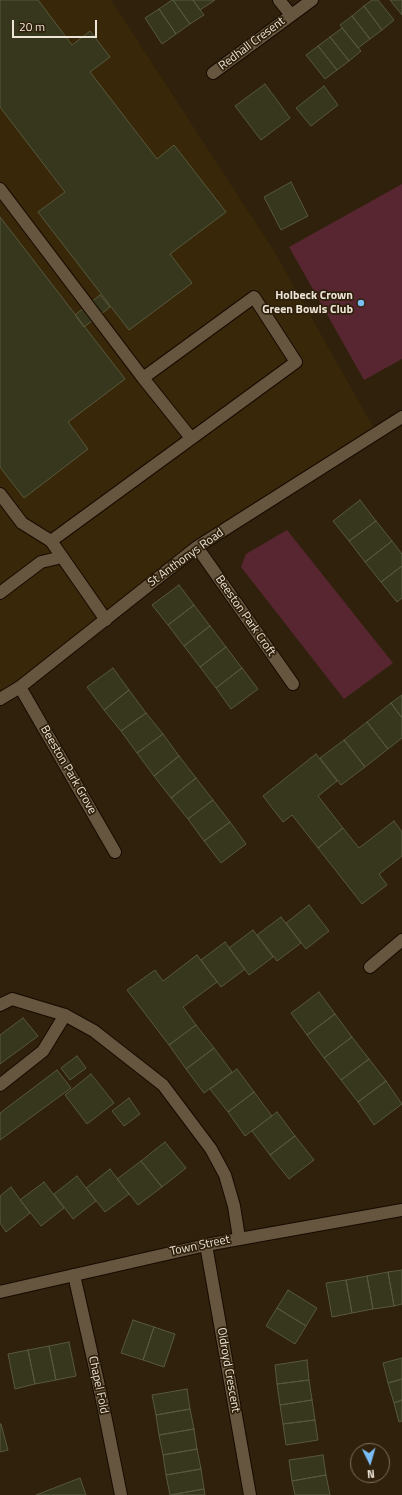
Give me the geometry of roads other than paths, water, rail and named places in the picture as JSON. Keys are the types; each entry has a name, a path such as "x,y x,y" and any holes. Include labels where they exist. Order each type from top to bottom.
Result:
{"street":[{"name":"Redhall Cresent","path":"279,0 290,15"},
{"name":"Redhall Cresent","path":"214,73 312,0"},
{"path":"0,189 143,378 191,438"},
{"path":"51,541 296,362 254,297 143,378"},
{"name":"St Anthonys Road","path":"0,699 20,687 197,547 402,417"},
{"path":"2,500 22,523 51,541 106,620"},
{"name":"Beeston Park Croft","path":"197,547 293,684"},
{"path":"0,593 41,562 62,557"},
{"name":"Beeston Park Grove","path":"20,687 115,852"},
{"path":"370,967 402,940"},
{"path":"0,1005 12,999 65,1015 94,1030 163,1084 211,1149 225,1175 234,1206 240,1238"},
{"path":"0,1085 43,1051 65,1015"},
{"name":"Town Street","path":"0,1292 240,1238 402,1210"},
{"name":"Oldroyd Crescent","path":"206,1245 250,1495"},
{"name":"Chapel Fold","path":"74,1275 101,1395 121,1495"}],"place":[{"name":"Holbeck Crown Green Bowls Club","path":"361,303"}]}
